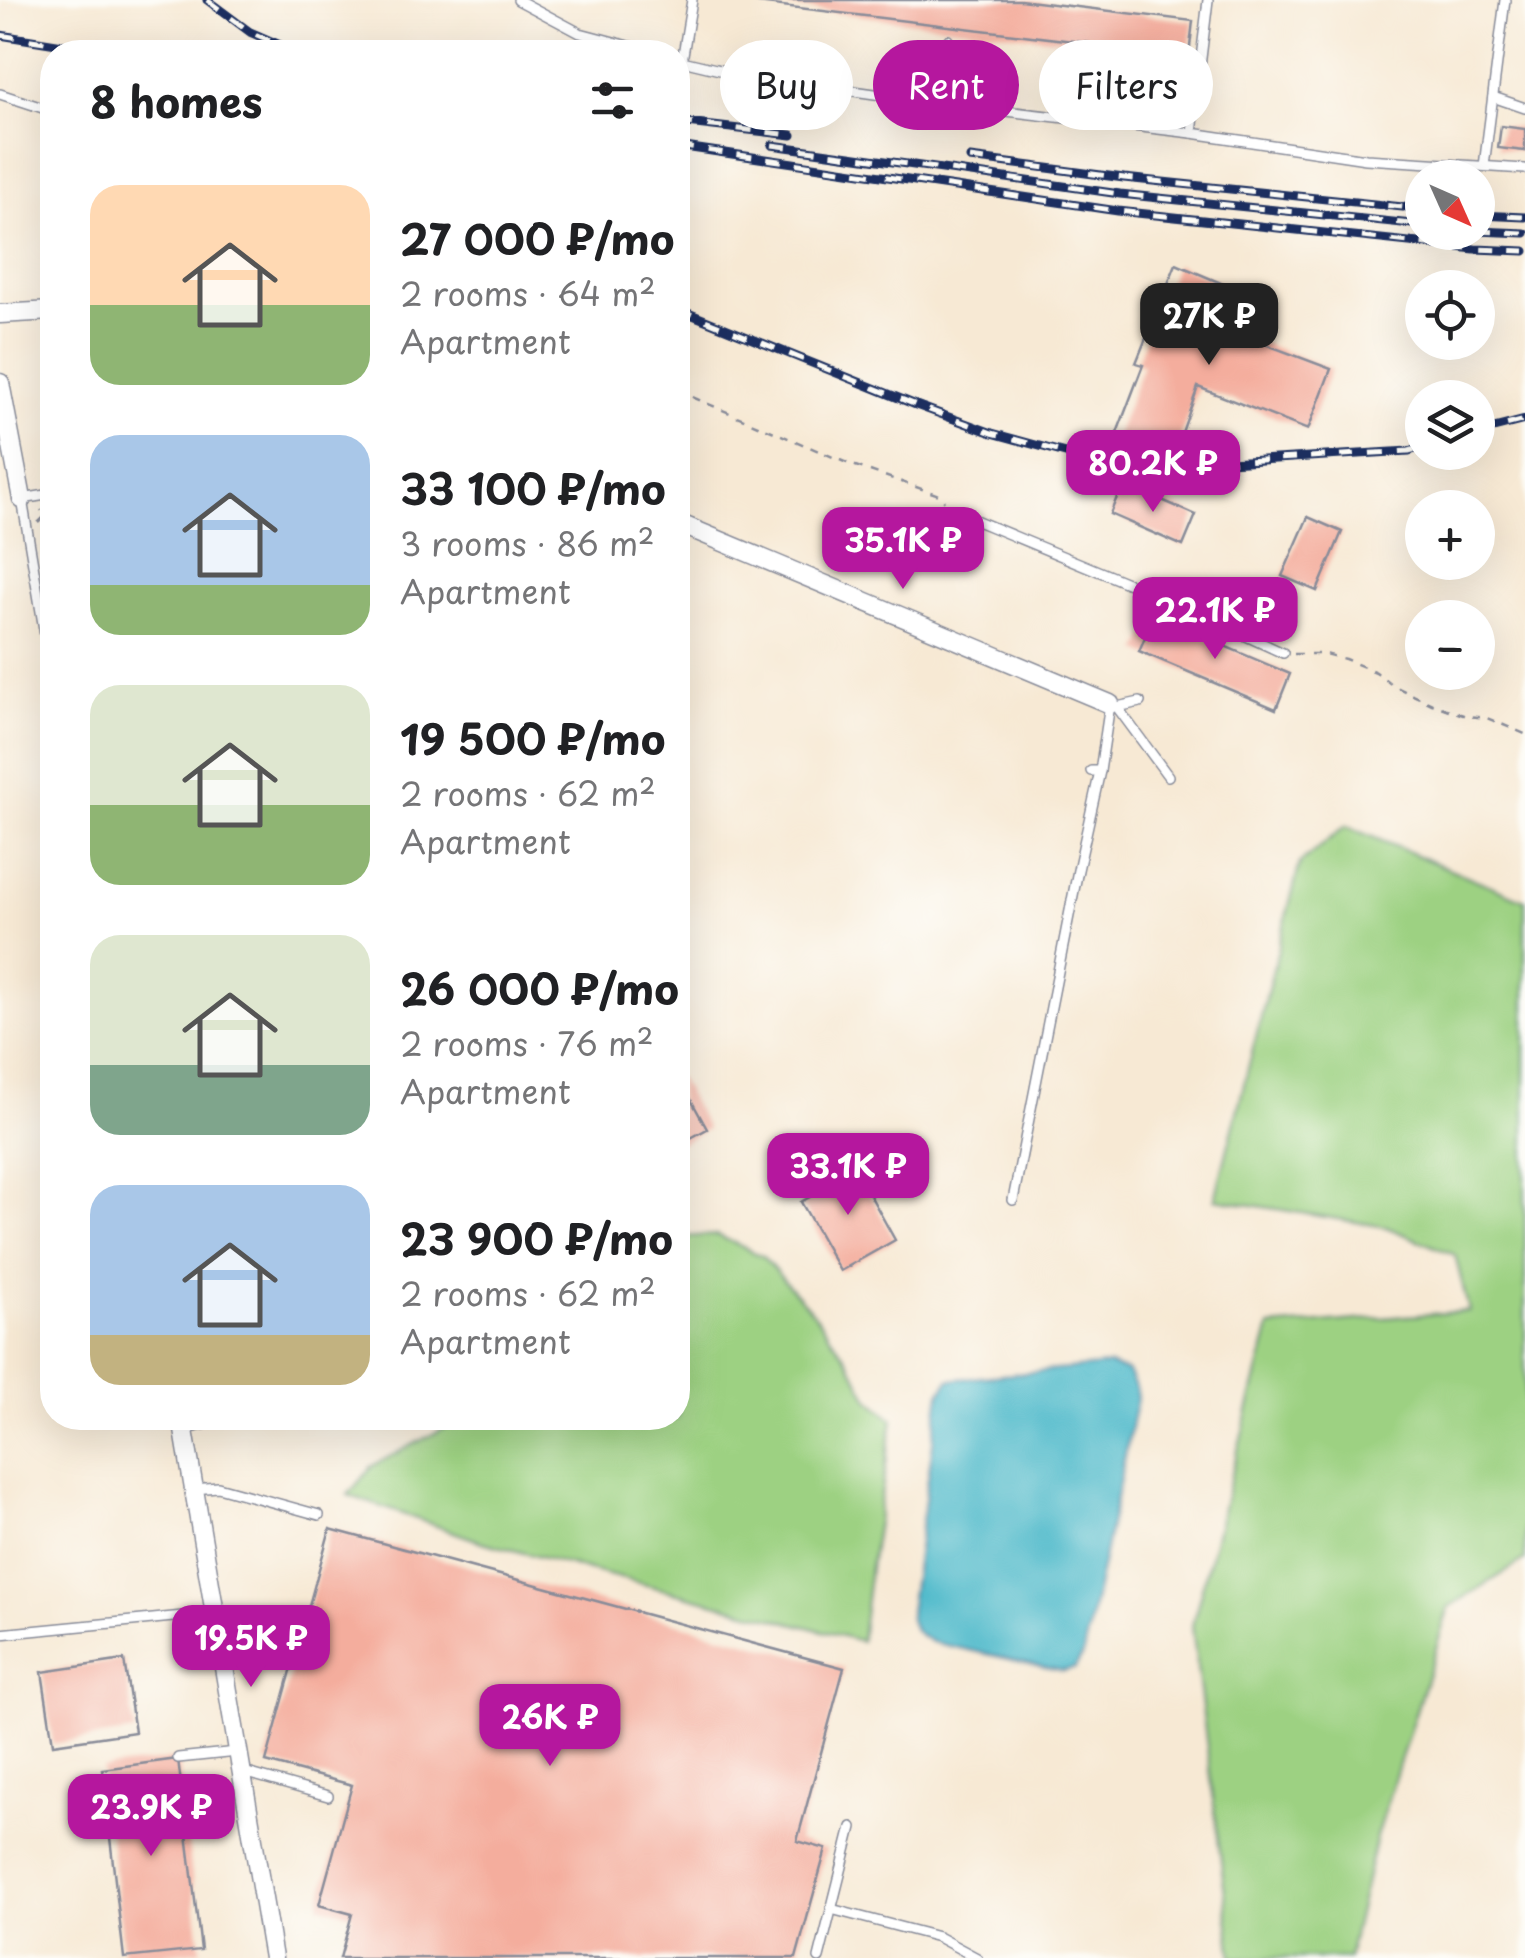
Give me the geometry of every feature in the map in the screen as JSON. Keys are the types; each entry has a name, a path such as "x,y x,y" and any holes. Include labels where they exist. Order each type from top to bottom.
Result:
{"street":[{"path":"0,314 40,312"},
{"path":"0,382 22,499"},
{"path":"690,528 1114,706"},
{"path":"183,1430 273,1958"}],"lane":[{"path":"518,0 580,33 607,40"},
{"path":"684,40 692,0"},
{"path":"1192,133 1208,0"},
{"path":"1485,160 1505,0"},
{"path":"690,62 741,75 873,94"},
{"path":"0,94 40,107"},
{"path":"1493,96 1525,108"},
{"path":"1019,113 1405,161"},
{"path":"1495,167 1525,169"},
{"path":"40,496 22,499 40,606"},
{"path":"951,510 1284,652"},
{"path":"1114,706 1140,702"},
{"path":"1013,1200 1096,771 1114,706"},
{"path":"1114,706 1168,776"},
{"path":"193,1488 218,1488 319,1516"},
{"path":"0,1634 214,1613"},
{"path":"178,1758 239,1762 328,1796"},
{"path":"819,1958 852,1827"},
{"path":"831,1910 938,1936 977,1958"}],"path":[{"path":"690,396 847,463 940,495 951,510"},
{"path":"1284,652 1345,658 1432,704 1466,716 1487,718 1525,734"}],"green space":[{"path":"1346,826 1525,900 1525,1560 1449,1607 1376,1837 1348,1958 1233,1958 1192,1626 1270,1327 1469,1311 1455,1255 1386,1227 1215,1199 1300,863"},
{"path":"717,1235 762,1256 814,1314 848,1360 869,1399 893,1419 861,1641 482,1542 348,1495 372,1466 441,1430 690,1430 690,1236"}],"water":[{"path":"1109,1365 1128,1372 1137,1399 1083,1654 1075,1668 1063,1671 922,1637 915,1631 909,1612 940,1393 949,1380"}],"building":[{"path":"1020,0 1193,21 1191,40 1064,40 749,2"},
{"path":"1501,126 1525,129 1525,151 1498,148"},
{"path":"1176,264 1247,294 1233,332 1331,369 1308,430 1198,387 1173,458 1109,454 1143,365 1136,363"},
{"path":"1123,483 1196,515 1183,546 1110,514"},
{"path":"1308,517 1342,532 1317,591 1282,576"},
{"path":"1154,616 1290,674 1276,709 1139,651"},
{"path":"690,1098 707,1129 690,1138"},
{"path":"850,1159 895,1240 840,1271 801,1202 840,1180 834,1169"},
{"path":"330,1529 844,1668 797,1841 826,1849 796,1958 340,1958 352,1914 319,1905 352,1785 266,1762"},
{"path":"124,1660 135,1732 53,1744 42,1672"},
{"path":"178,1759 201,1950 124,1958 102,1769"}],"railway":[{"path":"207,0 250,32 268,40"},
{"path":"0,35 40,41"},
{"path":"690,123 792,135"},
{"path":"772,145 1120,194 1405,223"},
{"path":"690,148 1118,211 1525,251"},
{"path":"970,158 1405,207"},
{"path":"1495,216 1525,217"},
{"path":"1495,232 1525,233"},
{"path":"690,314 992,433 1091,460 1145,467 1405,451"},
{"path":"1495,428 1525,420"}]}
